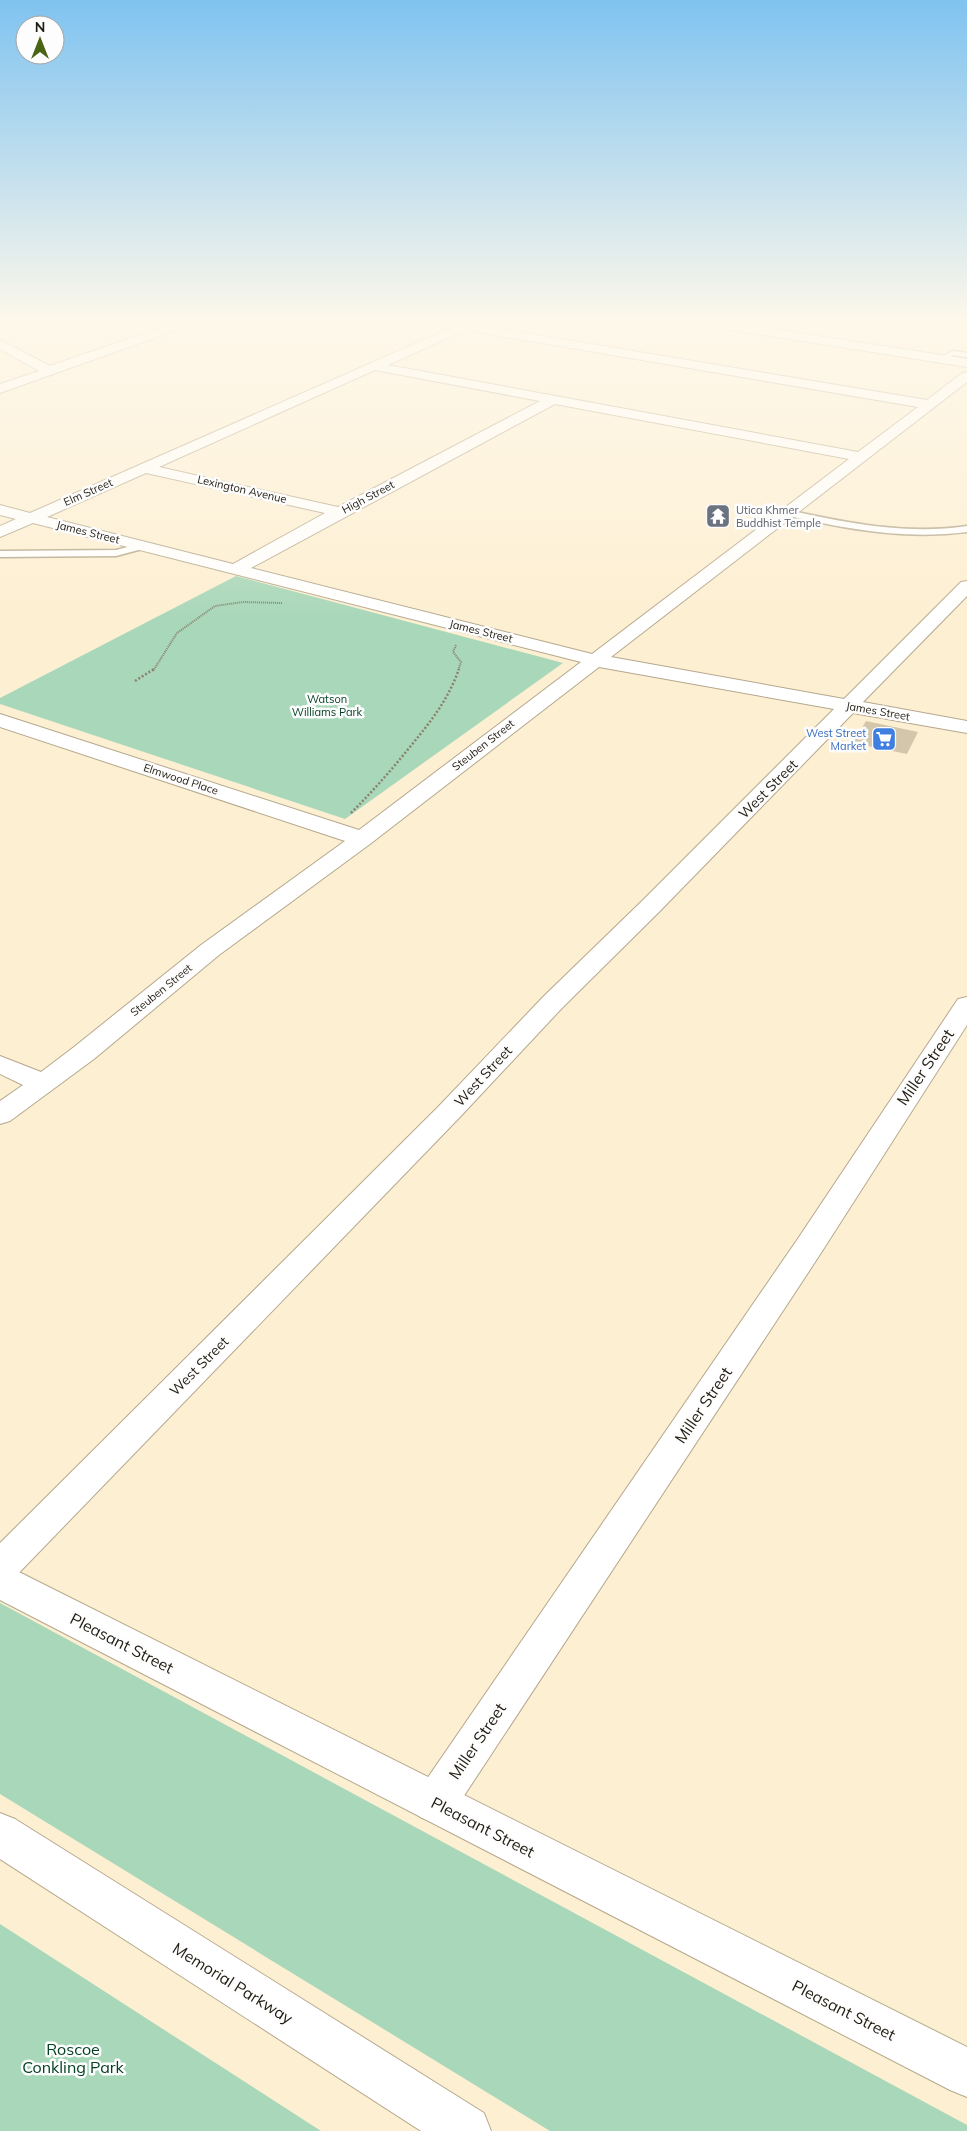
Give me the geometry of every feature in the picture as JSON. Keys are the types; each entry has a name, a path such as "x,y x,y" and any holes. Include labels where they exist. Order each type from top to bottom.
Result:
{"street":[{"name":"Elm Street","path":"0,532 253,419"},
{"name":"High Street","path":"236,569 517,419"},
{"path":"659,419 862,457"},
{"name":"Steuben Street","path":"0,1115 84,1053 210,950 362,839 911,419"},
{"name":"Lexington Avenue","path":"144,468 340,512"},
{"name":"James Street","path":"0,510 595,660 967,727"},
{"name":"West Street","path":"0,1568 449,1112 553,1002 850,707 967,586"},
{"name":"Elmwood Place","path":"0,720 362,839"},
{"name":"Miller Street","path":"435,1803 808,1248 967,1005"},
{"path":"0,1064 43,1083"},
{"name":"Pleasant Street","path":"0,1581 967,2073"},
{"name":"Memorial Parkway","path":"0,1834 466,2131"}],"lane":[{"path":"788,513 910,534 942,534 967,529"},
{"path":"0,554 116,553 143,546"}],"path":[{"path":"135,681 153,671 177,633 215,606 244,602 286,603"},
{"path":"346,819 373,791 430,722 452,689 461,662 453,652 456,645 452,642"}],"green space":[{"name":"Watson Williams Park","path":"236,576 563,663 345,819 0,704 0,698"},
{"path":"0,1603 967,2125 967,2131 550,2131 0,1794"},
{"name":"Roscoe Conkling Park","path":"0,1924 321,2131 0,2131"}],"building":[{"name":"West Street Market","path":"866,721 918,732 907,754 853,743"}],"place":[{"name":"Utica Khmer Buddhist Temple","path":"718,516"},
{"name":"West Street Market","path":"884,739"}]}
